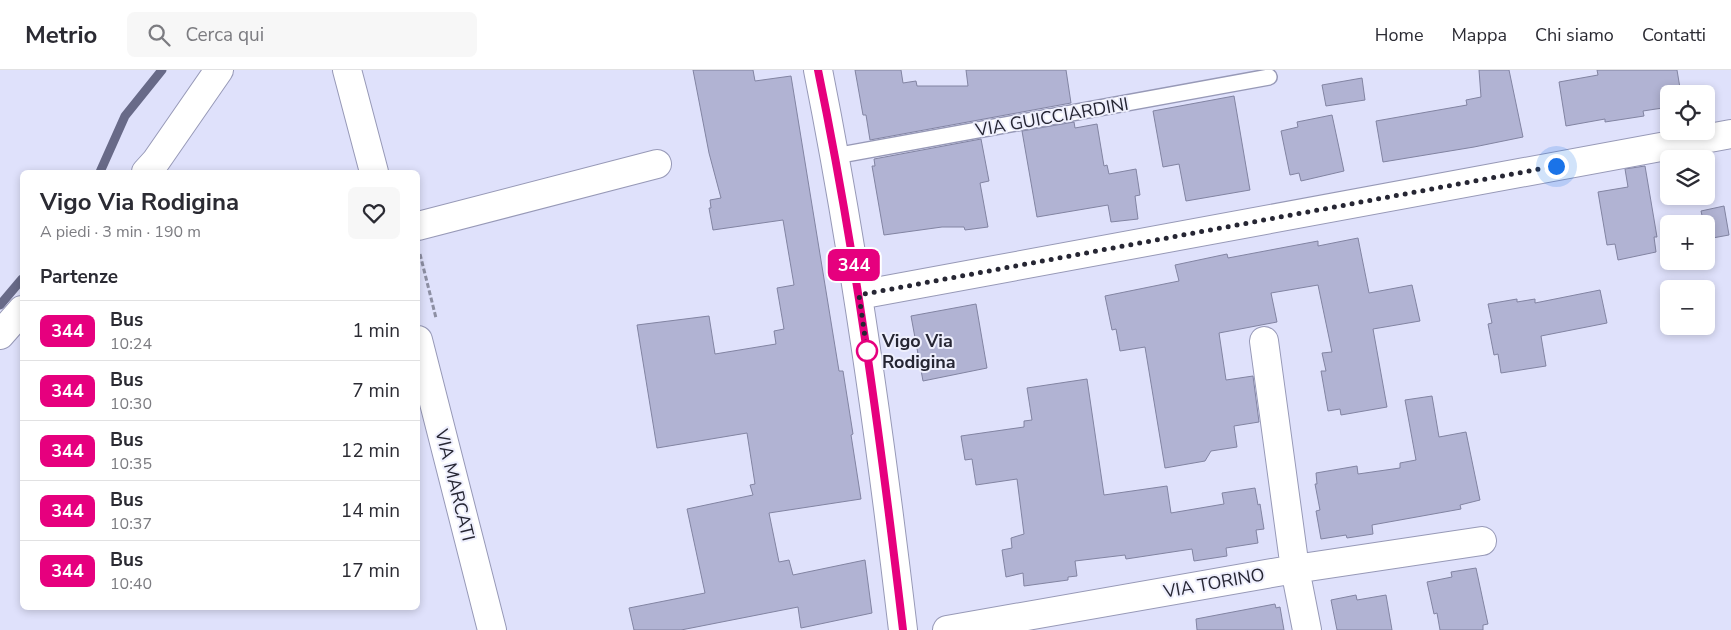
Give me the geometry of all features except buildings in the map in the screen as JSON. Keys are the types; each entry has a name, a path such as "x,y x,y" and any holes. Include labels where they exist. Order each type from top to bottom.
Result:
{"street":[{"path":"148,170 156,162 219,70"},
{"path":"346,70 373,170"},
{"path":"818,70 859,295 890,518 903,630"},
{"path":"859,295 1731,134"},
{"path":"420,225 657,164"},
{"path":"0,335 20,312"},
{"path":"1264,340 1296,569 1307,630"},
{"name":"VIA MARCATI","path":"420,348 492,630"},
{"name":"VIA TORINO","path":"947,630 1296,569 1482,541"}],"lane":[{"name":"VIA GUICCIARDINI","path":"835,156 1269,77"}],"waterway":[{"path":"101,170 125,116 162,70"},
{"path":"0,305 20,281"}],"bus line":[{"name":"344","path":"818,70 859,295 890,518 903,630"}],"place":[{"name":"Vigo Via Rodigina","path":"867,351"}],"route":[{"path":"867,351 859,295 1556,166"}]}
